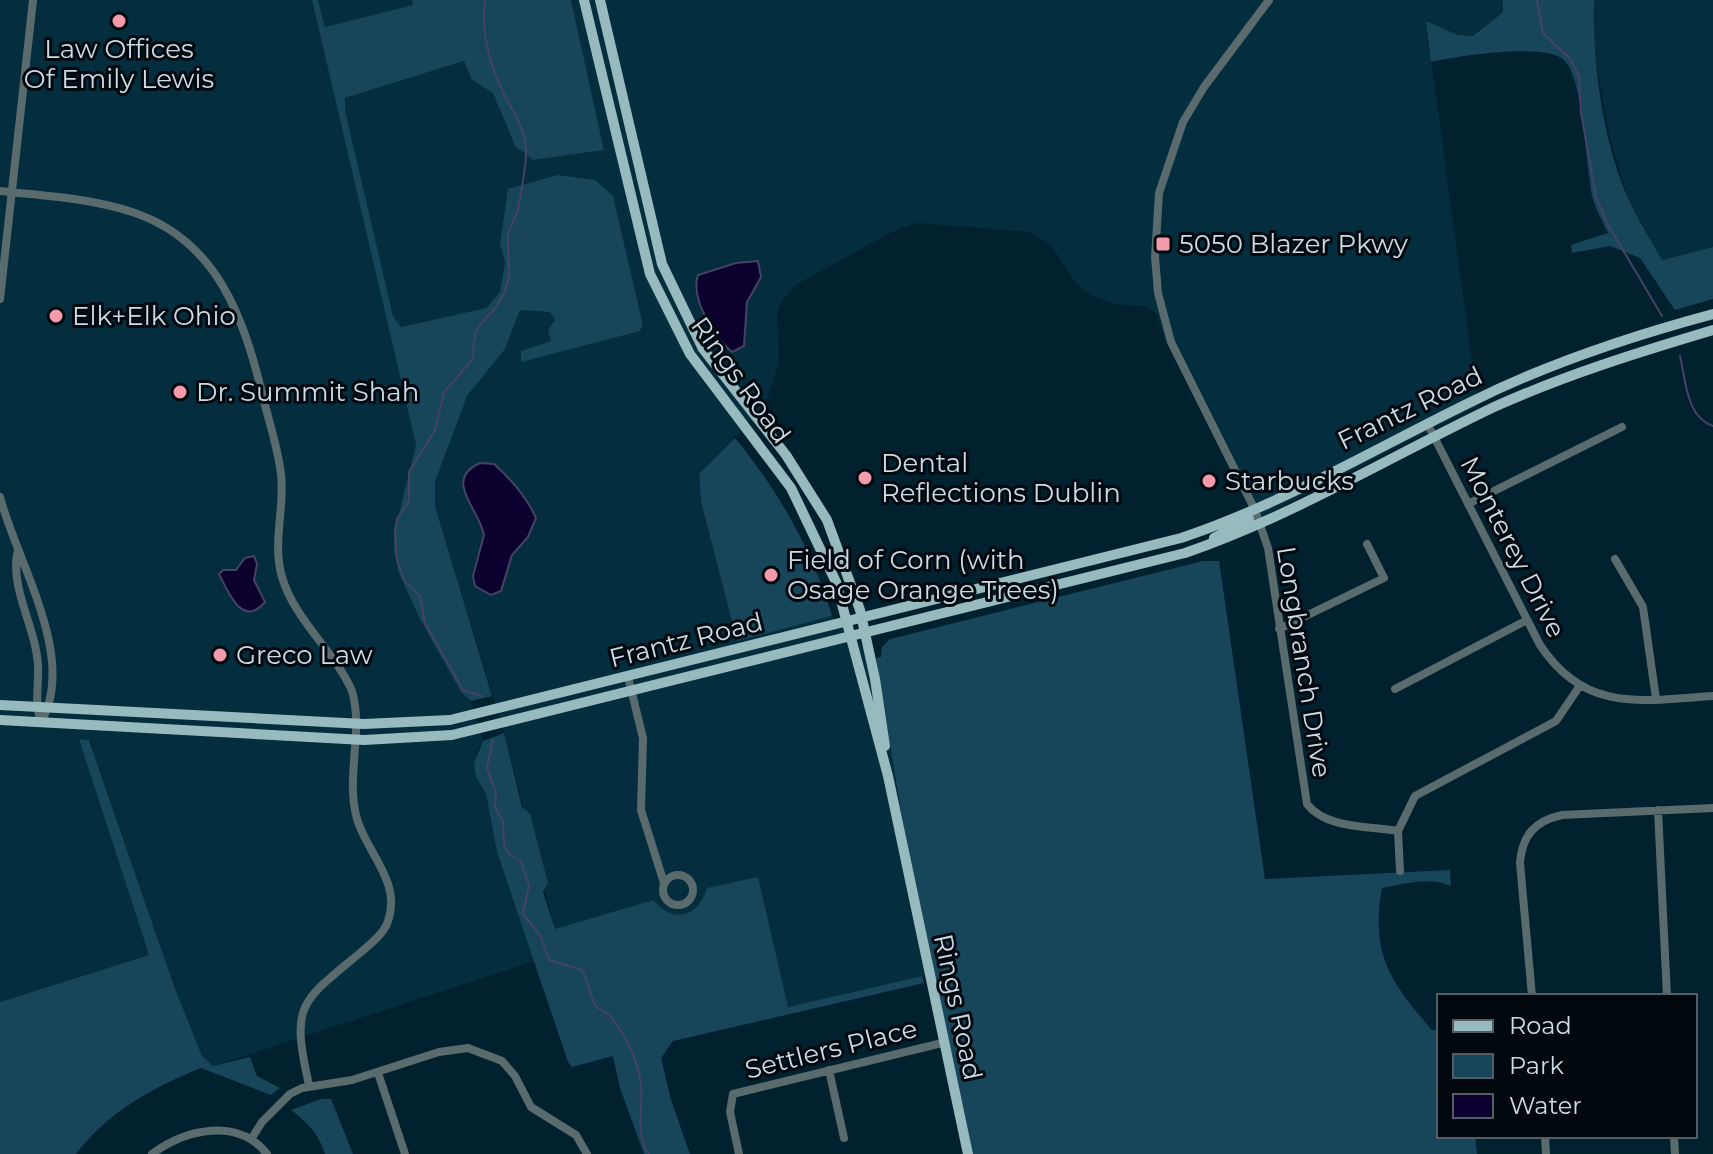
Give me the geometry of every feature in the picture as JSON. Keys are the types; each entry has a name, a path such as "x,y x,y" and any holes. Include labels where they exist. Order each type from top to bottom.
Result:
{"main road":[{"name":"Rings Road","path":"584,0 650,274 690,354 791,488 824,552 849,622 888,776 942,1043 968,1154"},
{"name":"Rings Road","path":"600,0 653,234 675,294 703,349 786,455 824,513 849,575 862,619 881,712 888,776"},
{"name":"Frantz Road","path":"0,705 355,724 450,720 1153,546 1255,510 1427,423 1549,367 1657,329 1713,314"},
{"name":"Frantz Road","path":"0,720 354,739 452,735 1191,551 1261,524 1539,388 1713,330"},
{"path":"1539,388 1549,367"},
{"path":"1261,524 1313,481"},
{"path":"1191,551 1249,519 1255,510"}],"street":[{"path":"0,299 33,0"},
{"name":"Longbranch Drive","path":"1269,0 1204,87 1183,122 1163,175 1154,234 1157,286 1171,342 1261,524 1307,804 1317,815 1331,821 1398,831"},
{"path":"0,191 78,199 134,212 168,230 193,249 229,293 250,341 280,470 278,546 282,576 291,599 348,683 354,702 351,785 357,821 385,876 392,899 388,923 374,942 317,987 301,1010 299,1038 309,1085"},
{"name":"Monterey Drive","path":"1427,423 1551,661 1579,687 1621,700 1713,696"},
{"path":"1468,504 1622,427"},
{"path":"0,497 17,554 28,570 46,629 51,664 50,708 41,722"},
{"path":"1279,629 1384,578 1367,544"},
{"path":"17,554 14,573 38,666 36,707 41,722"},
{"path":"1615,559 1643,607 1656,699"},
{"path":"1395,689 1527,620"},
{"path":"628,677 643,738 641,810 664,883"},
{"path":"1400,871 1398,831 1415,796 1556,721 1579,687"},
{"path":"1532,994 1520,863 1529,833 1546,819 1562,815 1713,808"},
{"path":"1658,810 1667,994"},
{"name":"Settlers Place","path":"739,1154 730,1097 942,1043"},
{"path":"252,1138 262,1122 290,1094 309,1085 341,1083 439,1052 468,1048 481,1050 509,1068 531,1107 576,1135 587,1154"},
{"path":"829,1070 844,1138"},
{"path":"378,1073 405,1154"},
{"path":"152,1154 172,1142 209,1130 242,1133 252,1138 267,1154"}],"shaded area":[{"path":"0,0 312,0 416,445 394,534 399,573 461,692 471,701 483,741 477,752 476,777 486,794 497,852 535,961 213,1066 202,1056 174,986 90,741 80,739 149,955 0,1002"},
{"path":"318,0 412,0 414,5 325,27"},
{"path":"571,0 1503,0 1503,12 1473,36 1458,35 1426,22 1478,406 1255,520 1166,342 1156,313 1146,306 1118,305 1090,295 1073,280 1052,246 1031,232 917,223 894,231 797,284 782,300 777,315 779,362 765,406 699,474 737,640 832,616 876,658 904,830 934,973 788,1007 707,888 698,907 690,914 674,916 663,912 653,900 555,930 504,733 435,506 435,482 467,396 505,349 520,310 550,312 555,321 551,341 521,351 640,331 643,325 613,196 500,244 505,262 500,292 486,308 401,327 393,317 345,110 345,98 465,61 472,80 493,93 515,146 533,160 604,150"},
{"path":"1594,0 1713,0 1713,247 1662,260 1628,198 1611,142 1593,46"}],"green space":[{"path":"312,0 318,0 325,27 413,5 412,0 571,0 604,150 533,160 515,146 493,93 472,80 464,61 345,98 345,110 393,316 401,327 486,308 500,292 505,262 500,244 508,189 558,175 595,180 613,196 643,325 640,331 521,362 521,351 551,341 548,330 555,320 550,312 520,310 505,349 467,396 435,482 435,506 492,696 471,701 461,692 419,617 399,573 394,534 416,445"},
{"path":"1503,0 1594,0 1597,75 1606,128 1620,178 1662,260 1713,247 1713,299 1675,310 1640,258 1610,246 1572,253 1571,245 1608,233 1593,199 1580,105 1571,71 1564,60 1554,55 1521,51 1431,62 1426,21 1458,35 1473,36 1503,12"},
{"path":"735,438 780,500 804,544 832,616 737,641 701,501 699,474"},
{"path":"1203,561 1219,561 1265,879 1450,870 1451,886 1426,881 1382,888 1379,931 1387,966 1395,982 1432,1030 1437,1030 1437,1138 1475,1138 1477,1154 973,1154 904,830 876,658 881,657 882,647 890,639"},
{"path":"504,733 522,807 530,814 548,883 543,892 555,929 653,900 669,912 684,914 697,906 707,888 758,877 788,1007 922,976 924,983 673,1041 661,1058 671,1100 690,1154 644,1154 620,1088 613,1056 572,1067 568,1062 497,852 486,794 476,777 474,763 483,741"},
{"path":"79,739 89,740 174,986 202,1056 213,1066 250,1057 257,1076 280,1088 271,1095 201,1068 132,1102 102,1126 76,1154 0,1154 0,1002 149,955"},
{"path":"321,1099 331,1099 353,1154 325,1154 312,1129 291,1110"}],"water":[{"path":"758,261 761,277 747,302 744,346 732,352 718,337 700,306 696,284 698,275 736,263"},
{"path":"480,463 494,464 501,470 523,495 536,518 528,537 512,555 501,591 491,595 475,586 473,576 484,535 464,487 464,478 469,470"},
{"path":"254,556 257,564 254,580 265,602 249,611 231,597 219,574 223,570 236,570 245,558"}],"waterway":[{"path":"482,696 463,690 425,623 420,596 404,580 397,559 395,531 397,519 409,501 409,472 435,430 444,392 473,359 479,326 494,310 509,278 508,234 518,209 526,146 522,130 490,60 485,36 485,0"},
{"path":"1537,0 1543,33 1570,59 1579,76 1581,113 1596,197 1607,223 1662,316"},
{"path":"1680,356 1692,406 1697,415 1713,426"},
{"path":"493,740 487,768 496,793 495,807 503,821 504,845 509,854 521,861 529,886 523,914 540,935 549,960 582,970 596,1006 610,1015 627,1041 640,1076 642,1139 649,1154"}],"place":[{"name":"Law Offices Of Emily Lewis","path":"119,21"},
{"name":"5050 Blazer Pkwy","path":"1163,244"},
{"name":"Elk+Elk Ohio","path":"56,316"},
{"name":"Dr. Summit Shah","path":"180,392"},
{"name":"Dental Reflections Dublin","path":"865,478"},
{"name":"Starbucks","path":"1209,481"},
{"name":"Field of Corn (with Osage Orange Trees)","path":"771,575"},
{"name":"Greco Law","path":"220,655"}]}
